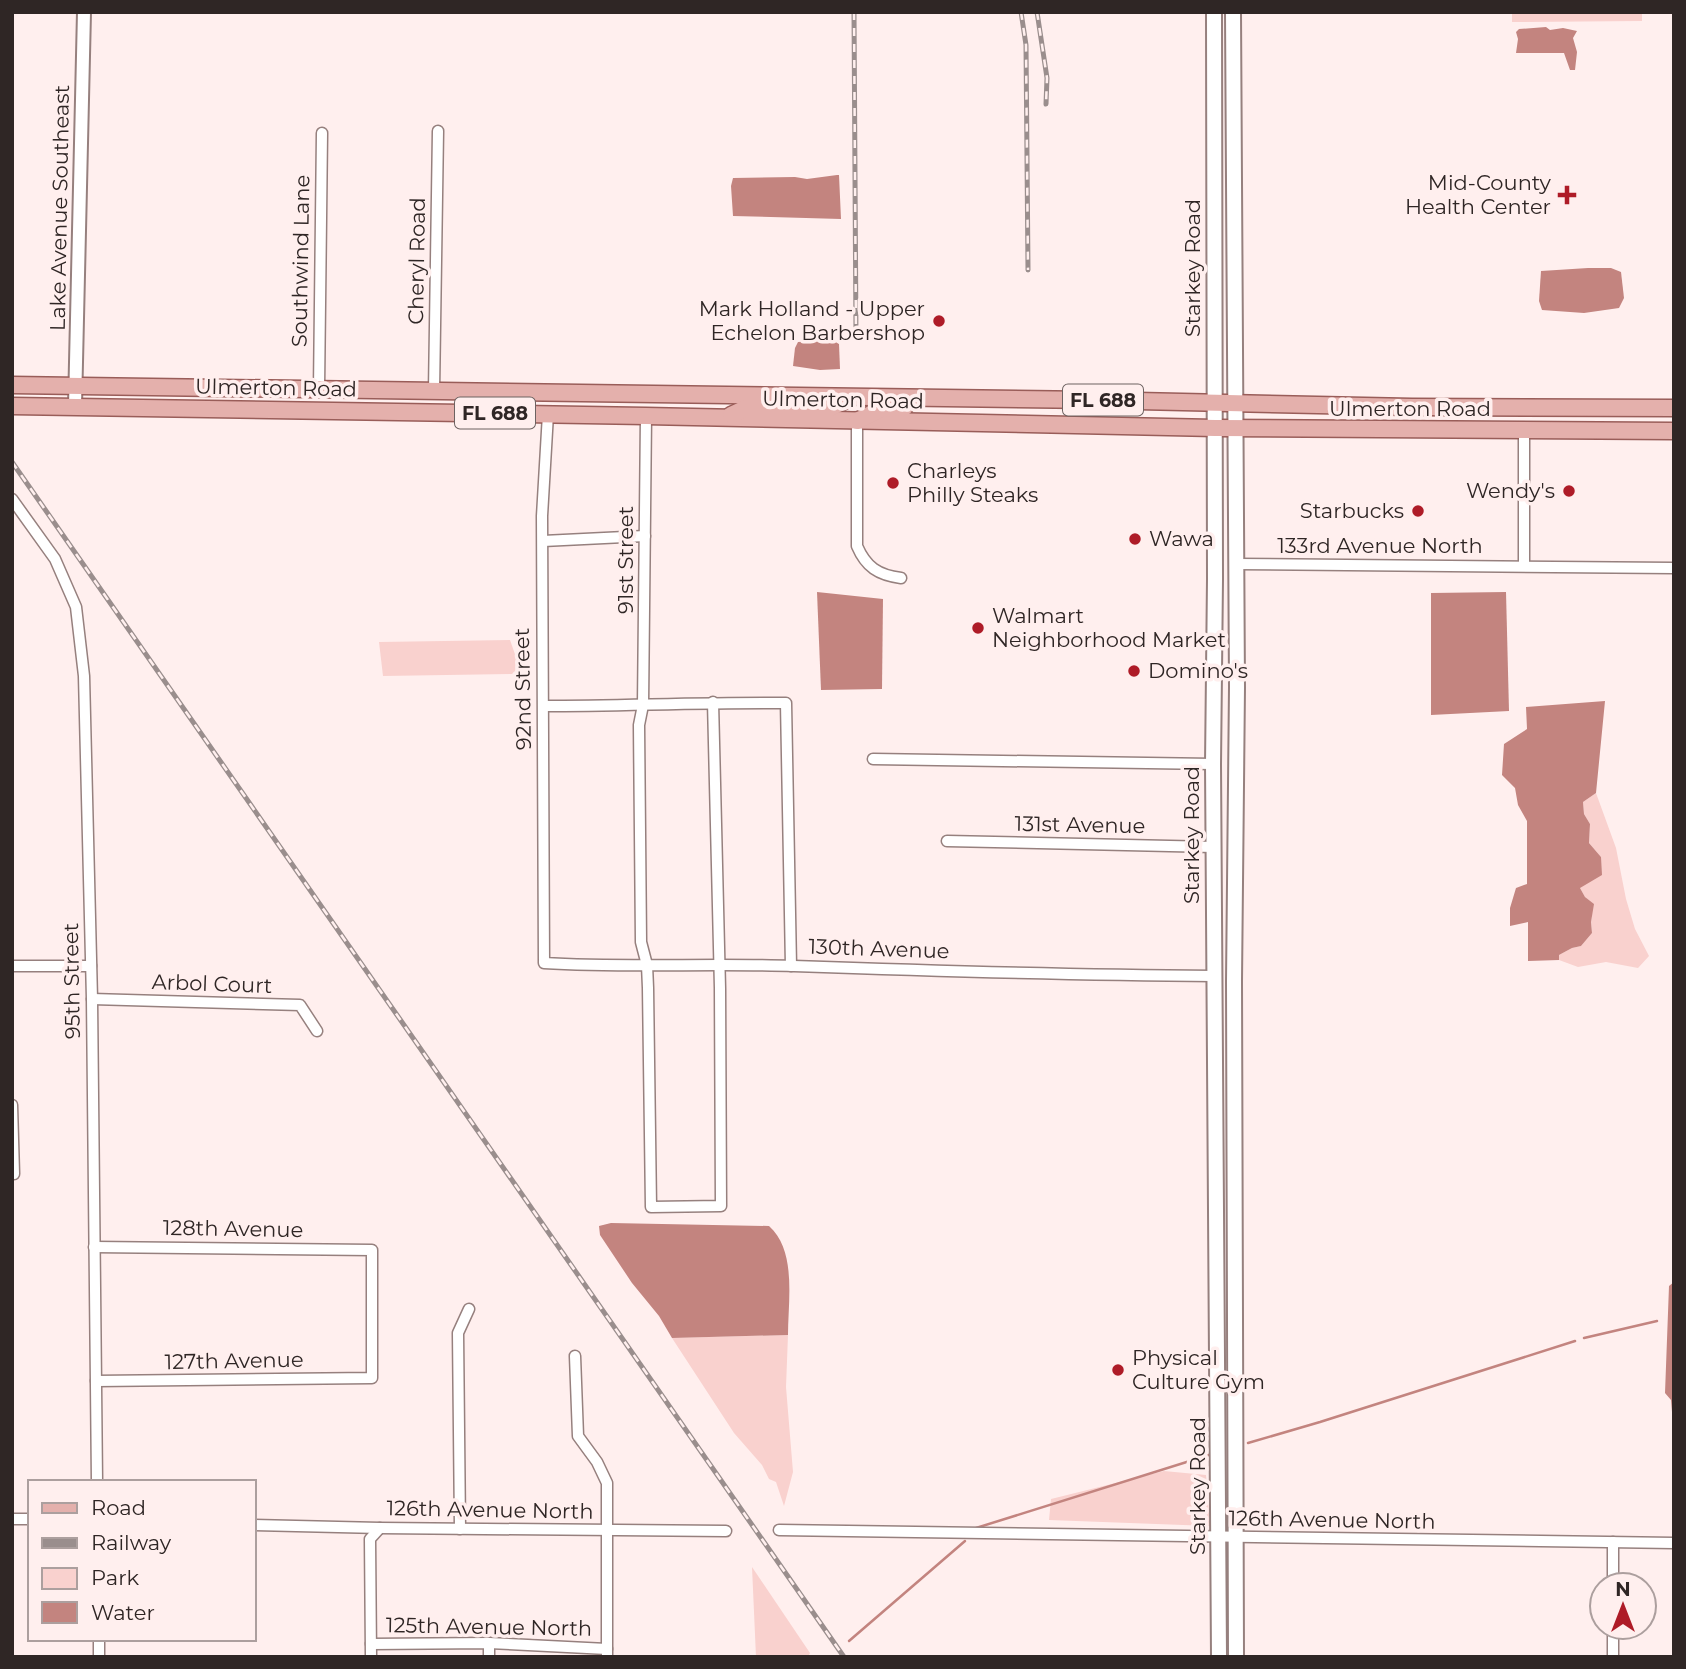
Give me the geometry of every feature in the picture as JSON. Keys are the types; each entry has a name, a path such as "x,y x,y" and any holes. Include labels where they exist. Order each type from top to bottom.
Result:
{"main road":[{"name":"Starkey Road","path":"1214,12 1213,847 1219,1657"},
{"name":"Starkey Road","path":"1233,12 1236,428 1236,1657"},
{"name":"Ulmerton Road","path":"12,385 1674,408"},
{"path":"275,409 277,403 285,400 411,401 420,400 434,391"},
{"path":"548,414 572,405 662,406 681,394"},
{"path":"724,418 746,408 830,408 853,397"},
{"path":"857,422 881,409 909,407 918,398"},
{"name":"Ulmerton Road","path":"12,406 75,405 1215,428 1674,431"},
{"path":"1213,682 1236,711"},
{"path":"1234,957 1214,976 1229,998 1228,1048 1234,1056"}],"street":[{"name":"Lake Avenue Southeast","path":"75,405 84,12"},
{"name":"Cheryl Road","path":"434,391 438,131"},
{"name":"Southwind Lane","path":"319,389 322,133"},
{"name":"92nd Street","path":"544,963 541,516 548,414"},
{"name":"91st Street","path":"646,416 643,705 639,725 640,915 641,942 647,965 651,1207 721,1206 718,967"},
{"path":"857,422 857,546 866,564 874,571 901,578"},
{"path":"1524,430 1524,566"},
{"name":"95th Street","path":"12,499 55,559 76,607 84,676 92,999 97,1480"},
{"path":"543,541 645,537"},
{"name":"133rd Avenue North","path":"1236,564 1674,568"},
{"path":"713,702 718,967"},
{"path":"544,706 786,703 791,966"},
{"path":"873,759 1213,764"},
{"name":"131st Avenue","path":"947,841 1213,847"},
{"name":"130th Avenue","path":"544,963 791,966 1014,975 1214,976"},
{"path":"12,966 91,966"},
{"name":"Arbol Court","path":"92,999 300,1005 317,1031"},
{"path":"12,1105 14,1174"},
{"name":"128th Avenue","path":"94,1247 372,1250 372,1378"},
{"path":"460,1529 458,1333 469,1309"},
{"path":"575,1356 578,1436 597,1462 607,1483 607,1653"},
{"name":"127th Avenue","path":"96,1381 372,1378"},
{"name":"126th Avenue North","path":"256,1525 726,1531"},
{"path":"371,1657 370,1539 380,1528"},
{"name":"126th Avenue North","path":"779,1530 1674,1543"},
{"path":"1613,1542 1613,1571"},
{"path":"489,1643 489,1657"},
{"name":"125th Avenue North","path":"370,1644 489,1643 607,1653"}],"green space":[{"path":"1512,12 1642,12 1642,21 1512,22"},
{"path":"510,640 517,660 516,670 512,674 383,676 379,642"},
{"path":"1596,793 1616,848 1635,929 1649,956 1638,968 1606,962 1578,967 1559,960 1559,955 1581,946 1592,933 1593,904 1580,888 1601,857 1589,843 1590,824 1584,814 1583,802"},
{"path":"788,1335 786,1387 793,1472 784,1506 776,1482 769,1479 762,1465 734,1433 672,1338"},
{"path":"1164,1471 1206,1475 1210,1526 1049,1520 1051,1499"},
{"path":"752,1567 810,1653 808,1657 756,1657"}],"water":[{"path":"1546,27 1550,30 1563,28 1577,31 1573,38 1577,52 1575,70 1570,70 1564,53 1516,53 1516,32 1519,29"},
{"path":"839,175 841,219 733,216 733,178 807,179"},
{"path":"1611,268 1621,272 1624,298 1619,308 1584,313 1542,310 1539,301 1541,271"},
{"path":"832,340 839,344 840,369 820,370 793,366 798,342"},
{"path":"817,592 883,599 882,689 821,690"},
{"path":"1506,592 1509,711 1431,715 1431,593"},
{"path":"1605,701 1596,793 1583,802 1584,814 1590,824 1589,843 1601,857 1602,875 1580,888 1585,897 1594,904 1592,933 1581,946 1559,955 1559,960 1528,961 1528,922 1510,926 1510,908 1516,888 1527,884 1527,821 1518,805 1515,788 1502,775 1504,744 1527,729 1526,707"},
{"path":"611,1223 769,1226 778,1236 787,1263 788,1335 672,1338 600,1235 599,1226"},
{"path":"1674,1282 1674,1436 1671,1400 1665,1393 1669,1286"}],"waterway":[{"path":"1584,1338 1657,1321"},
{"path":"1248,1443 1575,1341"},
{"path":"976,1528 1209,1455"},
{"path":"849,1641 965,1541"}],"railway":[{"path":"854,12 856,338"},
{"path":"1021,12 1026,45 1028,270"},
{"path":"1037,12 1047,78 1046,104"},
{"path":"12,462 844,1657"}],"place":[{"name":"Mid-County Health Center","path":"1567,195"},
{"name":"Mark Holland - Upper Echelon Barbershop","path":"939,321"},
{"name":"Charleys Philly Steaks","path":"893,483"},
{"name":"Wendy's","path":"1569,491"},
{"name":"Starbucks","path":"1418,511"},
{"name":"Wawa","path":"1135,539"},
{"name":"Walmart Neighborhood Market","path":"978,628"},
{"name":"Domino's","path":"1134,671"},
{"name":"Physical Culture Gym","path":"1118,1370"}]}
